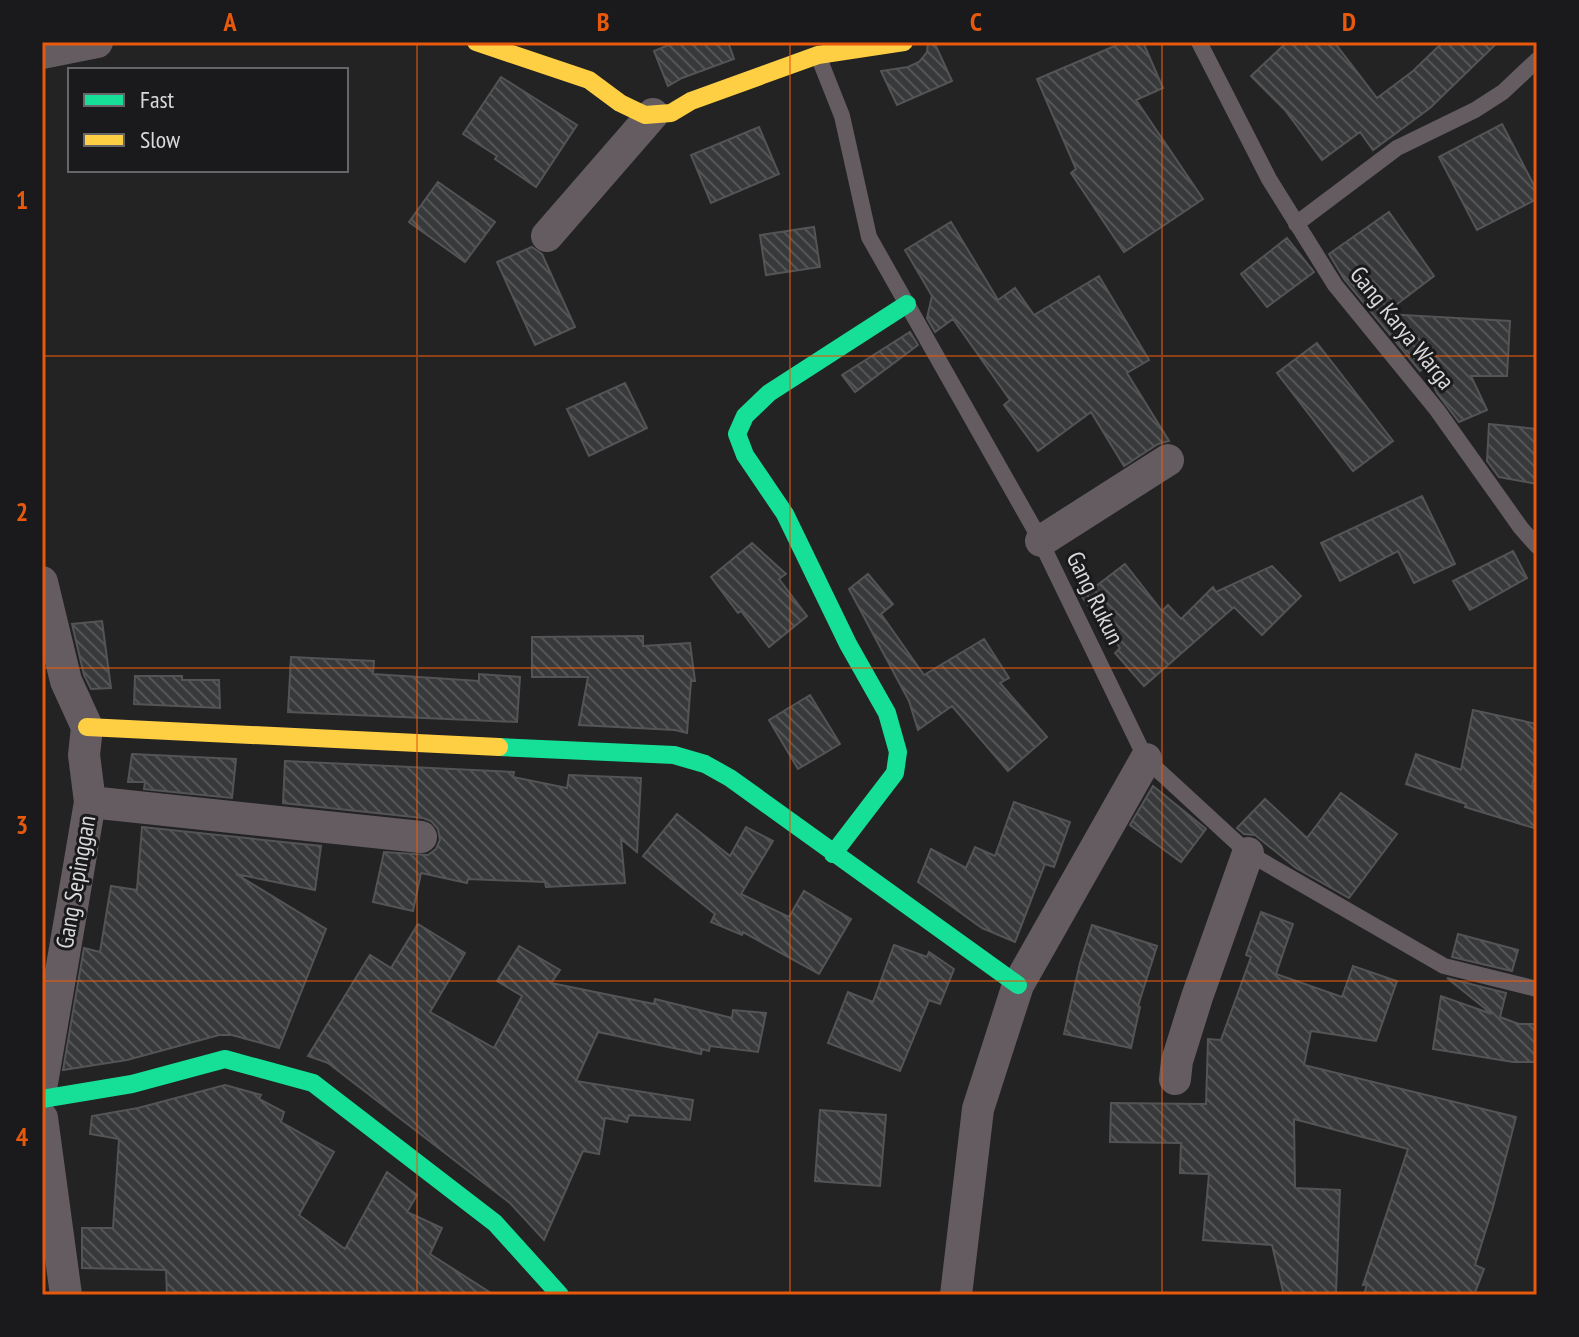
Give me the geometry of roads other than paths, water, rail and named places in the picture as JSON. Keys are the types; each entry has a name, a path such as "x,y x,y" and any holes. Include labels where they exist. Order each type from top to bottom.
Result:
{"street":[{"path":"42,53 97,42"},
{"path":"476,42 589,80 620,103 645,115 671,113 691,101 816,48 904,42"},
{"path":"547,236 653,114"},
{"path":"833,854 895,773 898,752 887,713 848,644 785,514 745,455 737,434 745,416 769,393 907,304"},
{"path":"1041,541 1168,460"},
{"path":"42,582 66,681 87,727 674,755 705,764 730,778 1018,985"},
{"name":"Gang Sepinggan","path":"42,1083 90,802 84,755 87,727"},
{"path":"956,1295 978,1109 1018,985 1146,759"},
{"path":"90,802 421,837"},
{"path":"1175,1079 1177,1061 1197,997 1248,853"},
{"path":"42,1099 132,1084 225,1059 313,1083 495,1223 560,1295"},
{"path":"42,1118 66,1295"}],"lane":[{"name":"Gang Karya Warga","path":"1199,42 1296,224 1335,285 1437,410 1537,546"},
{"name":"Gang Rukun","path":"816,48 842,116 869,237 1041,541 1146,759 1248,853 1444,966 1537,989"},
{"path":"1296,224 1397,148 1475,110 1503,92 1537,60"}]}
